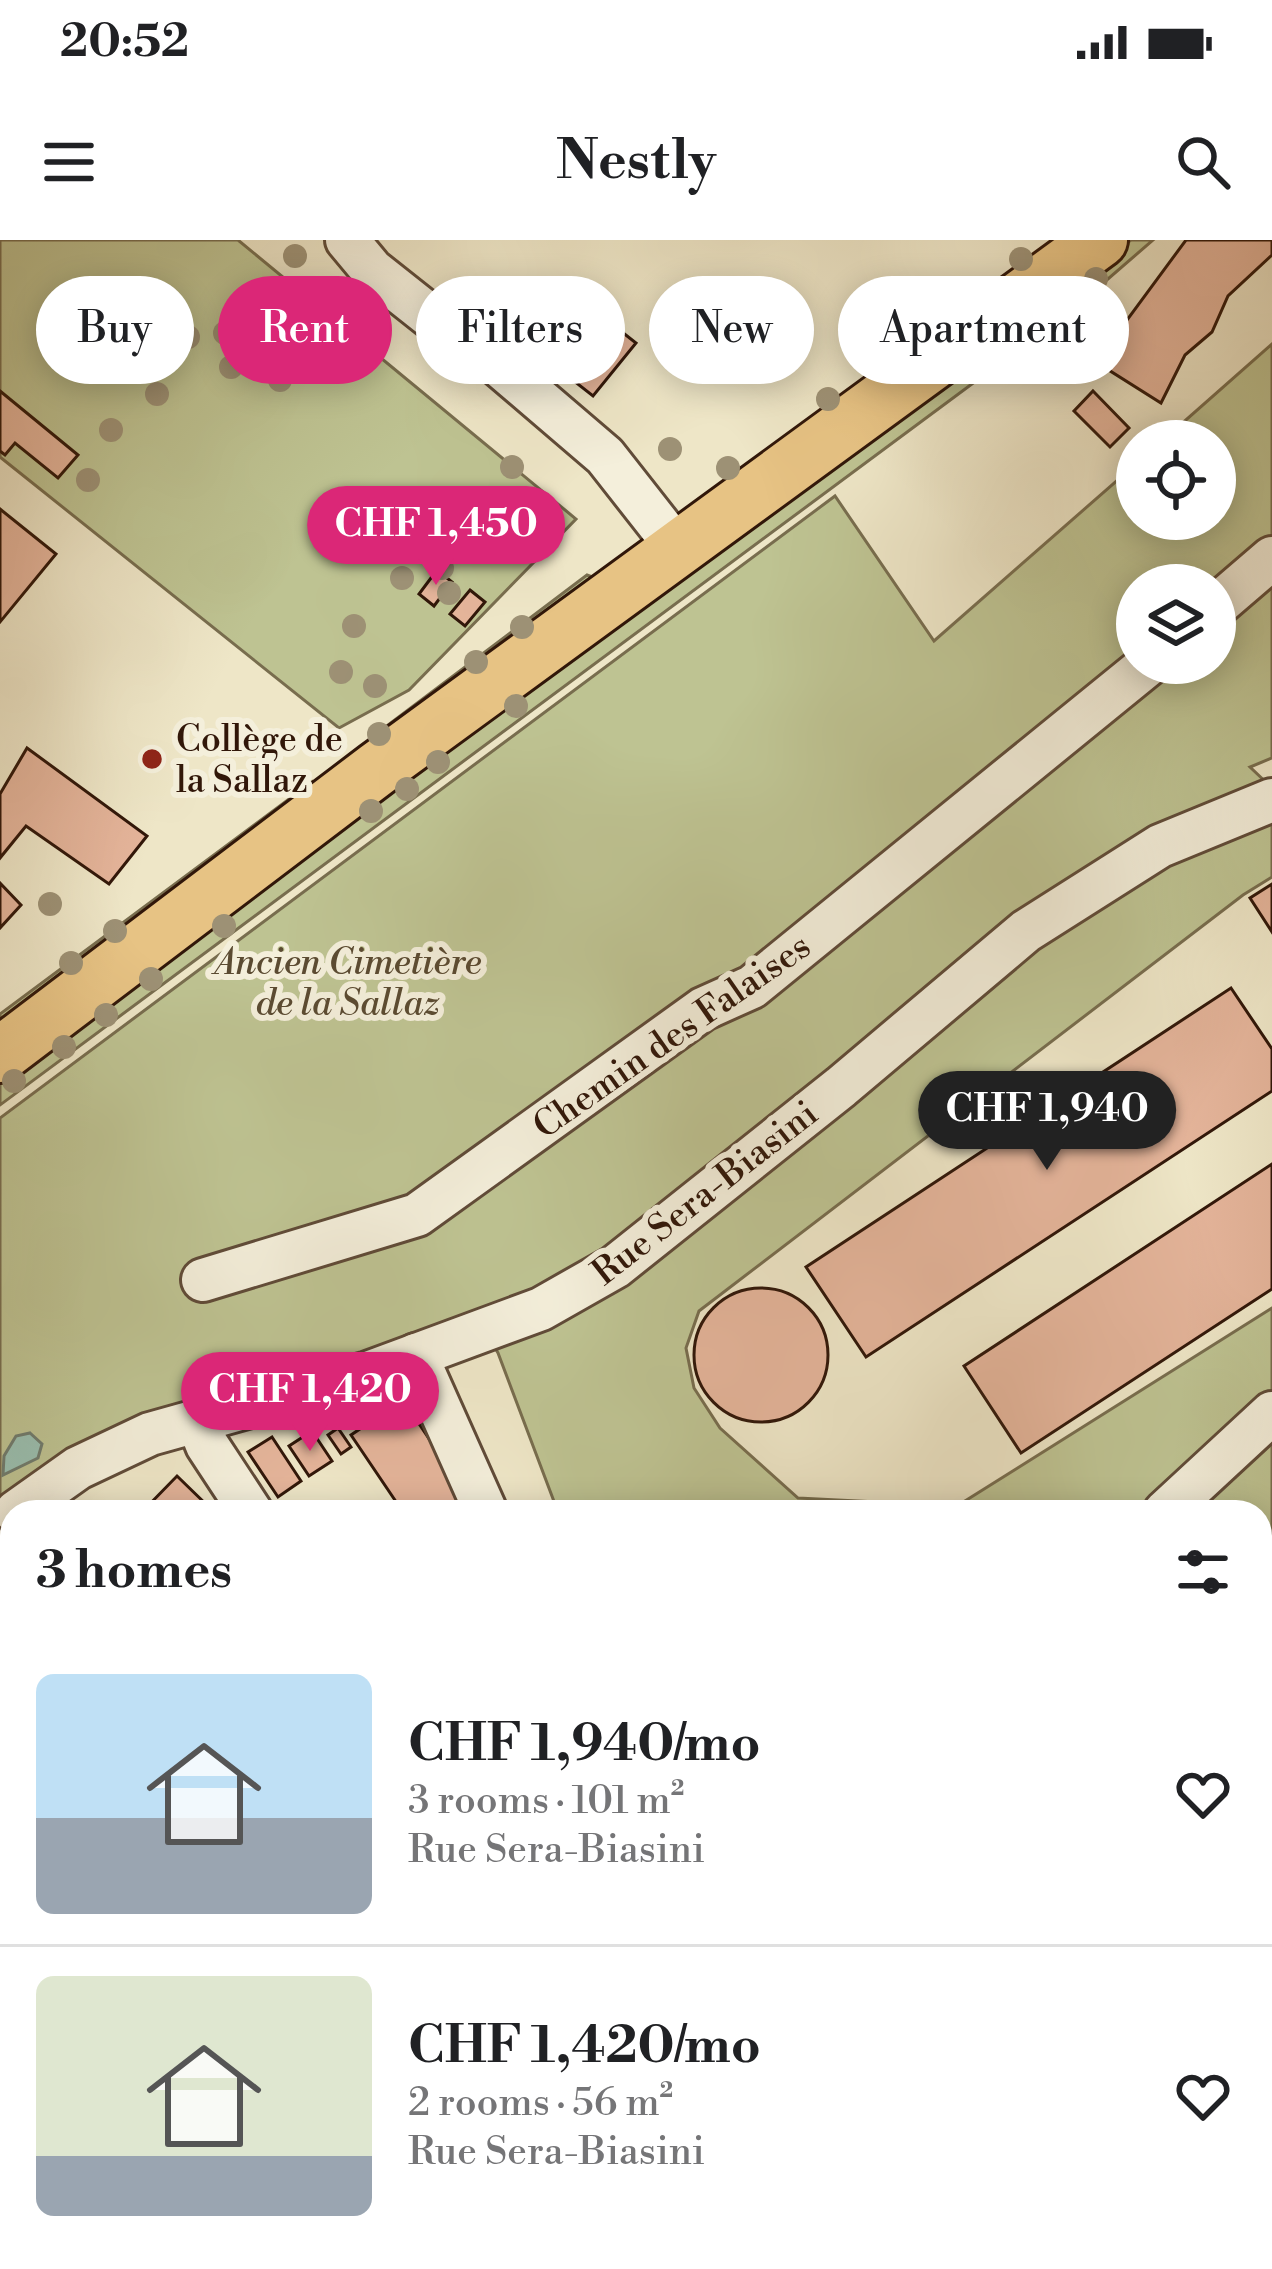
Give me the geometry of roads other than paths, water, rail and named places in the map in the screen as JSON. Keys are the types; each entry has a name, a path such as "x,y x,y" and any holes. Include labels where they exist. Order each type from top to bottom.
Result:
{"main road":[{"path":"0,1055 377,769 1100,240"}],"street":[{"path":"347,240 372,270 494,361 605,456 678,549"},
{"path":"1236,589 1272,558"},
{"name":"Chemin des Falaises","path":"203,1280 417,1215 704,1010 752,987 1124,684"},
{"name":"Rue Sera-Biasini","path":"32,1500 78,1468 150,1434 368,1373 541,1310 616,1267 1026,931 1160,846 1272,800"},
{"path":"416,1355 481,1500"},
{"path":"1179,1500 1272,1413"},
{"path":"196,1420 243,1500"}],"place":[{"name":"Collège de la Sallaz","path":"152,759"}],"park label":[{"name":"Ancien Cimetière de la Sallaz","path":"348,982"}]}
